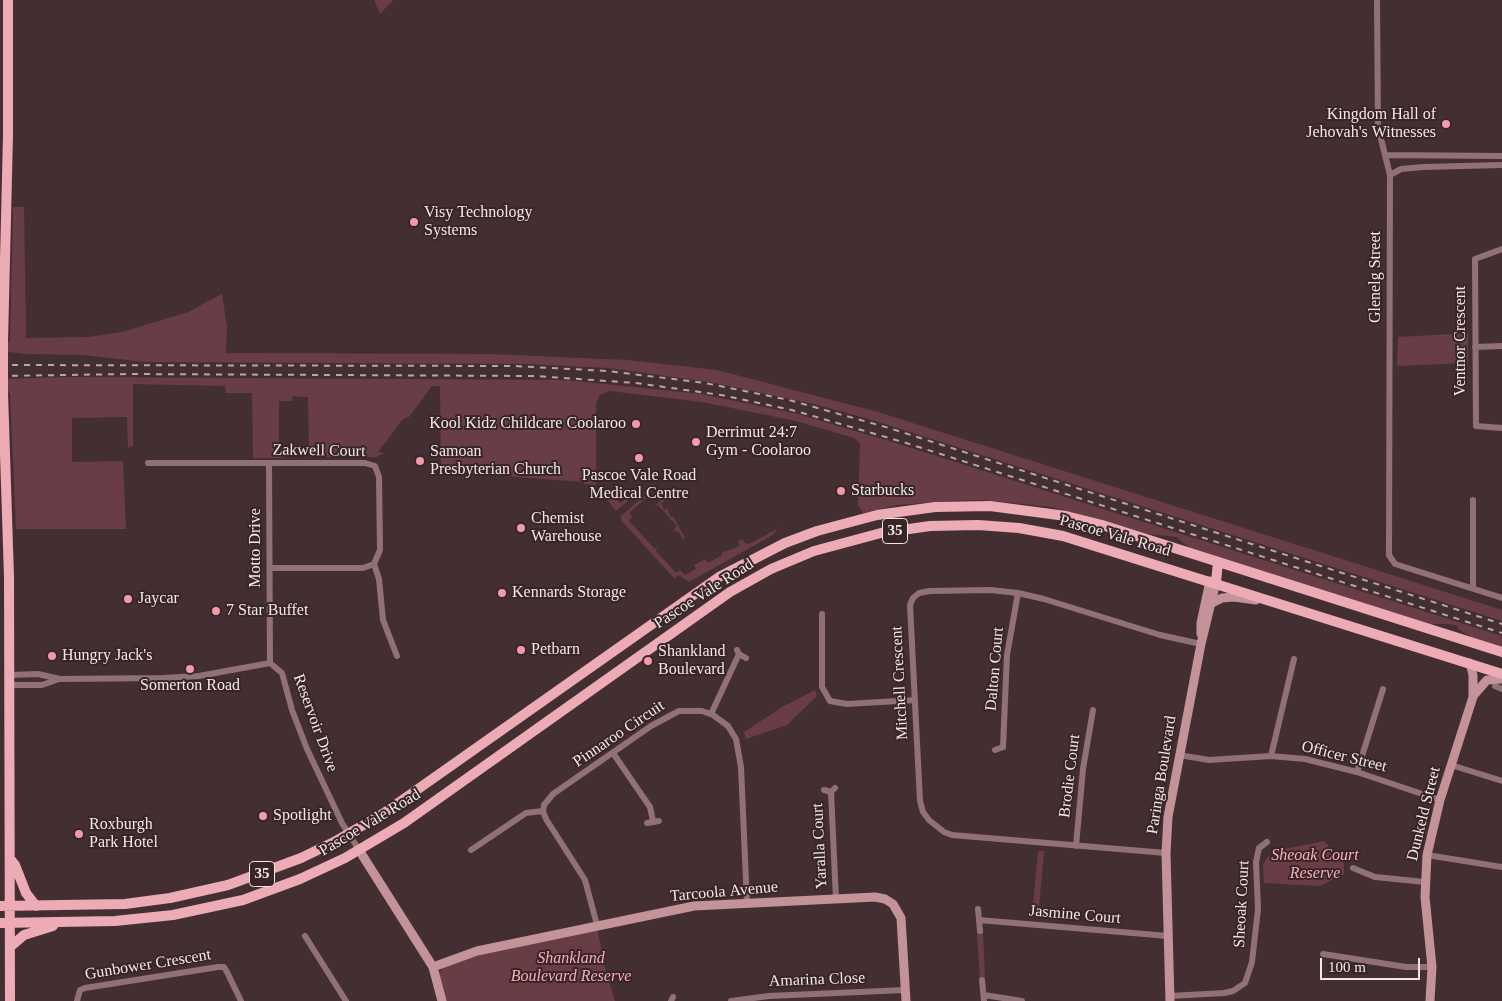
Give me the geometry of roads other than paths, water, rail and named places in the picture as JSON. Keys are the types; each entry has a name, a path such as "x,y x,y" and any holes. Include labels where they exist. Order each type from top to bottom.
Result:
{"main road":[{"path":"8,0 8,126 3,392 5,680 10,858 5,923 10,948 10,1001"},
{"name":"Pascoe Vale Road","path":"5,906 125,904 170,898 252,877 301,858 349,834 408,796 678,606 740,565 817,531 877,515 934,507 990,506 1041,511 1102,525 1502,652"},
{"name":"Pascoe Vale Road","path":"5,923 125,920 185,913 220,906 266,892 318,871 359,850 404,823 688,620 758,576 806,554 858,538 930,526 985,525 1038,530 1083,540 1502,674"},
{"path":"1213,581 1218,562"},
{"path":"678,606 688,620"},
{"path":"10,858 15,865 26,893 36,906"},
{"path":"170,898 174,906 185,913"},
{"path":"10,948 24,935 66,922"}],"street":[{"name":"Glenelg Street","path":"1377,0 1378,127 1390,175 1389,555 1395,564 1473,588"},
{"path":"1385,155 1502,156"},
{"path":"1390,175 1401,169 1422,167 1502,165"},
{"name":"Ventnor Crescent","path":"1502,249 1474,259 1476,426 1502,428"},
{"path":"1475,347 1502,346"},
{"name":"Zakwell Court","path":"148,463 365,463 375,466 379,477 380,550 374,564"},
{"name":"Motto Drive","path":"270,463 270,663"},
{"path":"1473,500 1473,588 1502,598"},
{"path":"270,568 363,568 374,564 379,579 383,620 397,656"},
{"name":"Paringa Boulevard","path":"1170,998 1166,853 1168,817 1201,644 1212,603 1213,581"},
{"name":"Paringa Boulevard","path":"1201,644 1201,622 1213,581"},
{"name":"Mitchell Crescent","path":"1166,853 952,835 936,827 923,812 920,801 910,605 912,598 919,593 930,591 990,590 1018,593 1044,598 1160,635 1201,644"},
{"name":"Dalton Court","path":"995,750 1006,749 1007,655 1018,593"},
{"path":"1212,603 1222,598 1234,597 1269,603 1273,601"},
{"path":"821,613 822,687 830,701 847,704 914,700"},
{"path":"746,658 738,652 711,714 728,726 736,739 739,751 747,903"},
{"path":"1271,756 1294,659"},
{"name":"Reservoir Drive","path":"5,680 38,674 60,679 199,676 270,663 282,673 292,710 307,750 359,850"},
{"name":"Dunkeld Street","path":"1430,1001 1432,967 1425,882 1428,855 1440,800 1473,697 1473,675 1470,663"},
{"name":"Reservoir Drive","path":"5,680 42,684 60,679"},
{"name":"Dunkeld Street","path":"1473,697 1487,680 1502,679"},
{"path":"1357,772 1383,689"},
{"name":"Brodie Court","path":"1076,846 1083,769 1094,708"},
{"name":"Pinnaroo Circuit","path":"543,811 544,805 553,794 672,713 690,710 711,714"},
{"path":"613,753 650,807 653,822"},
{"name":"Officer Street","path":"1179,755 1209,760 1271,756 1305,759 1357,772 1440,800"},
{"path":"1451,765 1502,781"},
{"name":"Yaralla Court","path":"830,790 836,899"},
{"path":"470,851 526,813 543,811 585,880 597,925"},
{"name":"Sheoak Court","path":"1170,998 1233,992 1245,983 1252,962 1258,908 1256,862 1259,848 1267,842"},
{"path":"359,850 432,966 442,1001"},
{"path":"1428,855 1502,868"},
{"path":"1353,868 1375,877 1425,882"},
{"name":"Tarcoola Avenue","path":"432,966 477,951 694,906 836,899 885,899 899,911 905,960 906,1001"},
{"path":"978,909 980,931"},
{"name":"Jasmine Court","path":"979,920 1168,936"},
{"path":"305,936 346,1001"},
{"path":"1323,954 1406,967 1432,967"},
{"name":"Gunbower Crescent","path":"77,1001 80,990 85,988 218,967 224,967 241,1001"},
{"path":"982,980 984,998 1022,1001"},
{"name":"Amarina Close","path":"731,1001 769,996 905,990"}],"railway":[{"path":"0,365 514,366 608,371 705,383 789,400 889,428 1502,624"},
{"path":"0,376 128,374 535,376 636,383 721,395 792,410 903,442 1502,633"}],"place":[{"name":"Kingdom Hall of Jehovah's Witnesses","path":"1446,124"},
{"name":"Visy Technology Systems","path":"414,222"},
{"name":"Kool Kidz Childcare Coolaroo","path":"636,424"},
{"name":"Derrimut 24:7 Gym - Coolaroo","path":"696,442"},
{"name":"Pascoe Vale Road Medical Centre","path":"639,458"},
{"name":"Samoan Presbyterian Church","path":"420,461"},
{"name":"Starbucks","path":"841,491"},
{"name":"Chemist Warehouse","path":"521,528"},
{"name":"Kennards Storage","path":"502,593"},
{"name":"Jaycar","path":"128,599"},
{"name":"7 Star Buffet","path":"216,611"},
{"name":"Petbarn","path":"521,650"},
{"name":"Hungry Jack's","path":"52,656"},
{"name":"Shankland Boulevard","path":"648,661"},
{"name":"Somerton Road","path":"190,669"},
{"name":"Spotlight","path":"263,816"},
{"name":"Roxburgh Park Hotel","path":"79,834"}],"park label":[{"name":"Sheoak Court Reserve","path":"1315,865"},
{"name":"Shankland Boulevard Reserve","path":"571,968"}]}
